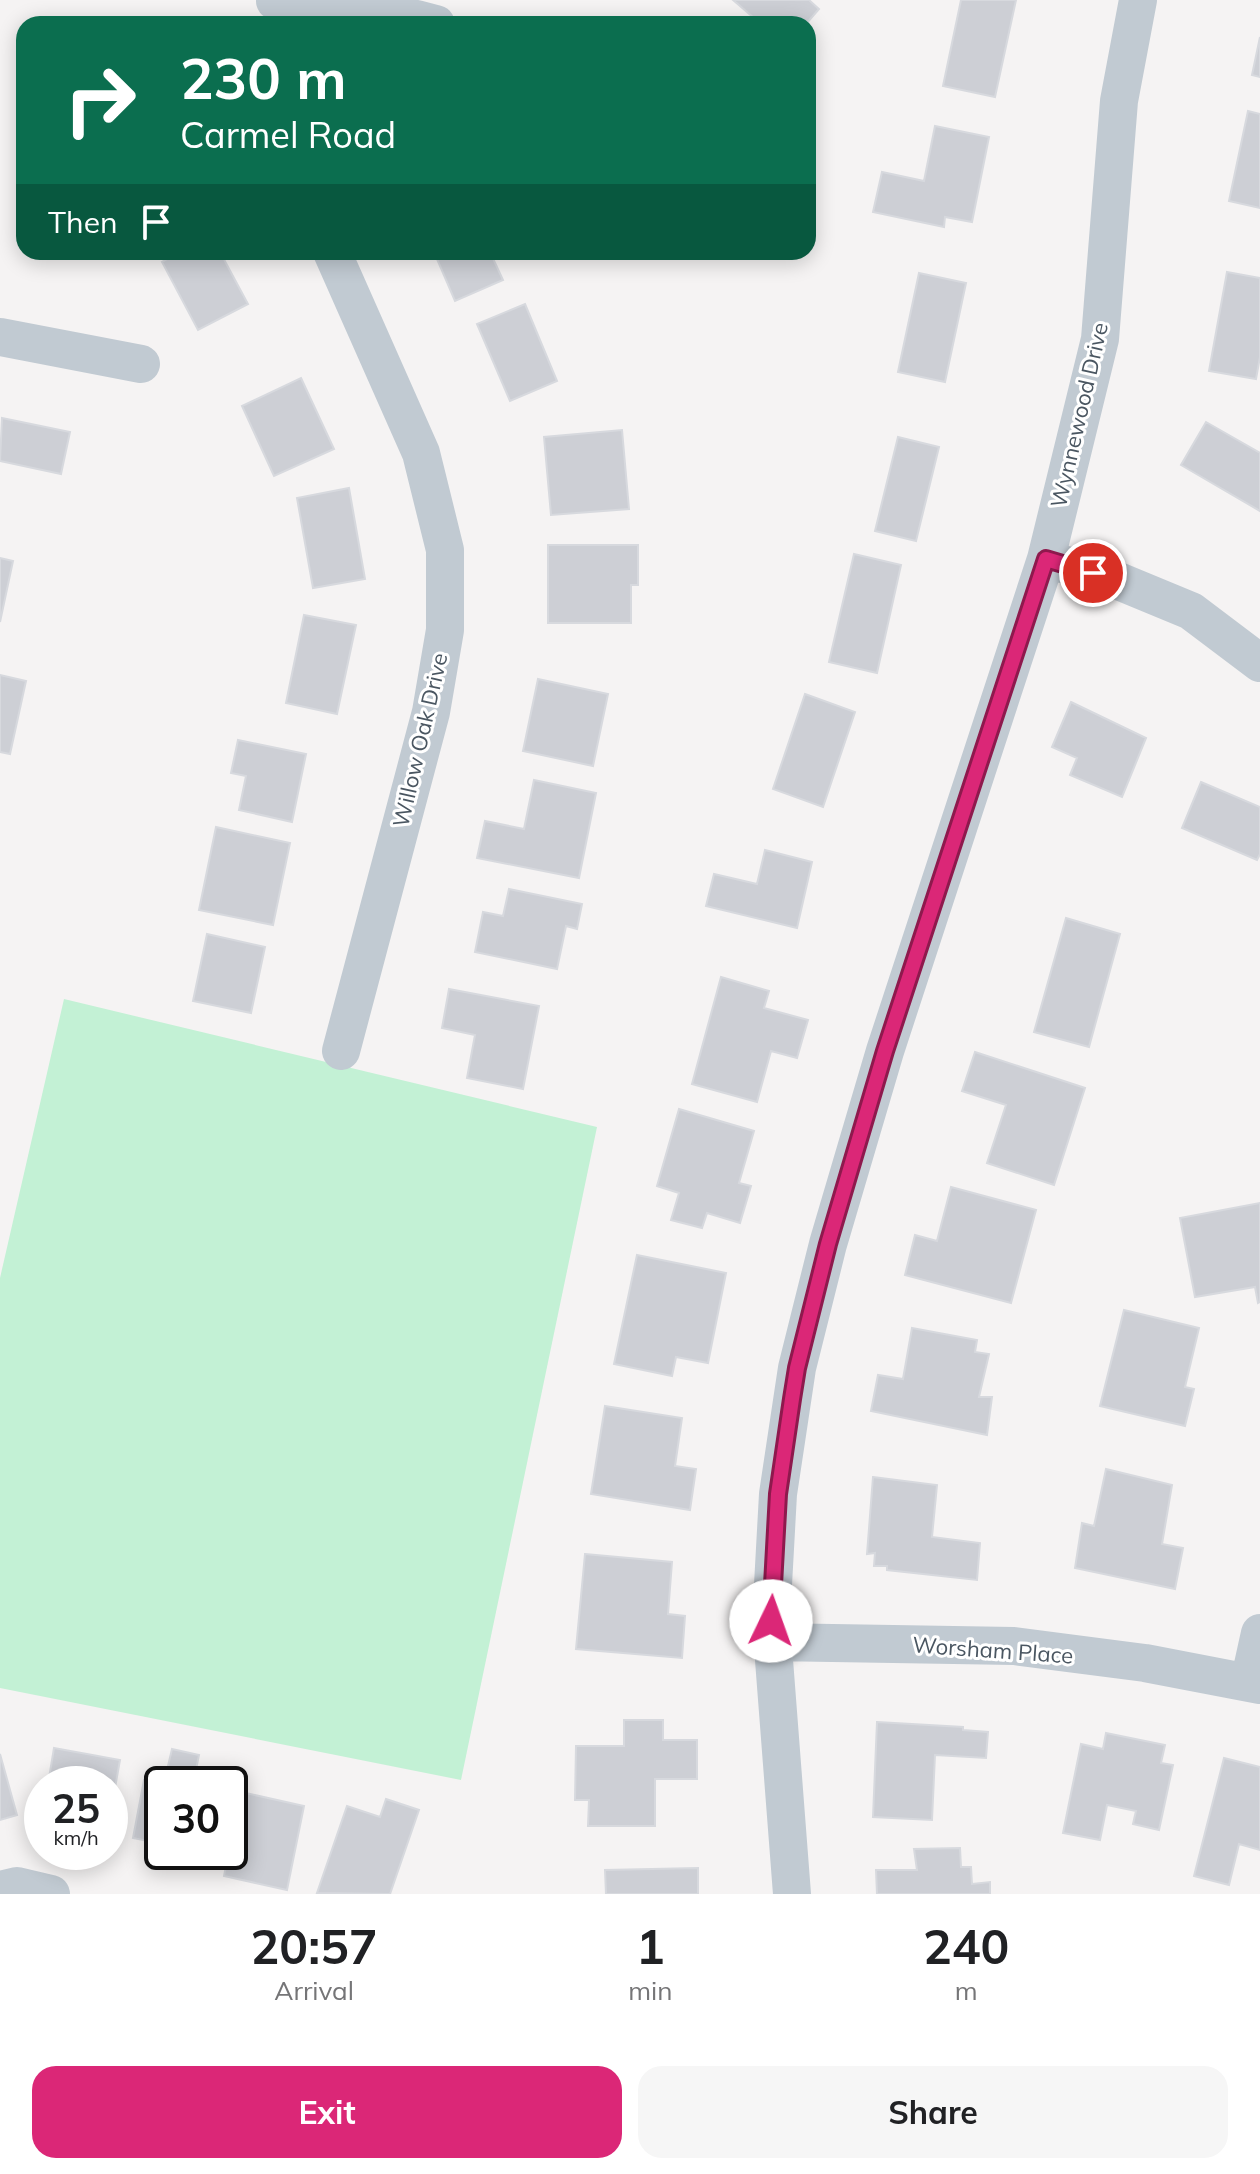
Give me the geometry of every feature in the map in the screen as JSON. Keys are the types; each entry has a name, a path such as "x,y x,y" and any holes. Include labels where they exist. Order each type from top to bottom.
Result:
{"street":[{"name":"Wynnewood Drive","path":"792,1894 771,1621 778,1494 797,1368 824,1259 885,1051 1046,559 1100,339 1119,101 1138,0"},
{"path":"276,8 379,16"},
{"name":"Willow Oak Drive","path":"336,260 421,453 445,550 445,630 431,712 341,1051"},
{"path":"0,337 141,364"},
{"path":"1046,559 1116,580 1191,611 1260,663"},
{"path":"1254,1684 1260,1633"},
{"name":"Worsham Place","path":"772,1642 1014,1646 1145,1663 1254,1684"},
{"path":"0,1890 17,1886 51,1894"}],"green space":[{"path":"64,999 597,1127 461,1780 0,1688 0,1278"}],"building":[{"path":"733,0 809,0 819,9 813,16 752,16"},
{"path":"961,0 1016,0 995,97 943,86"},
{"path":"1260,37 1260,77 1252,75"},
{"path":"1248,111 1260,114 1260,208 1229,201"},
{"path":"935,126 989,137 972,222 945,217 944,227 873,212 882,172 924,181"},
{"path":"224,260 248,304 198,330 162,262"},
{"path":"437,260 494,260 503,280 455,301"},
{"path":"1227,272 1260,278 1260,357 1256,379 1209,371"},
{"path":"919,273 966,283 945,382 898,372"},
{"path":"525,304 557,381 510,401 477,324"},
{"path":"301,378 334,449 274,476 242,406"},
{"path":"2,418 70,432 61,474 0,461"},
{"path":"1206,422 1260,453 1260,511 1181,465"},
{"path":"622,430 629,509 551,515 544,437"},
{"path":"898,437 939,447 916,541 875,531"},
{"path":"349,488 365,579 313,588 297,498"},
{"path":"548,545 638,545 638,585 631,585 631,623 548,623"},
{"path":"854,554 901,565 877,673 829,662"},
{"path":"0,558 13,561 0,622"},
{"path":"304,615 356,625 337,714 286,703"},
{"path":"0,675 26,681 10,754 0,752"},
{"path":"538,679 608,694 593,766 523,751"},
{"path":"805,694 855,712 823,807 773,789"},
{"path":"1071,702 1146,738 1122,797 1070,775 1077,758 1052,747"},
{"path":"238,740 306,754 292,822 239,810 246,776 231,773"},
{"path":"534,780 596,793 579,878 477,858 485,821 524,829"},
{"path":"1201,782 1260,807 1260,854 1257,860 1182,828"},
{"path":"216,827 290,843 273,925 199,910"},
{"path":"765,850 812,862 797,928 706,906 714,874 757,884"},
{"path":"509,889 582,904 577,929 566,926 557,969 475,952 483,912 503,916"},
{"path":"1066,918 1120,934 1089,1047 1034,1032"},
{"path":"207,934 265,947 251,1013 193,1001"},
{"path":"721,977 769,991 764,1008 808,1020 797,1058 771,1051 757,1102 692,1084"},
{"path":"449,989 539,1006 523,1089 467,1078 475,1035 442,1028"},
{"path":"975,1052 1085,1088 1054,1185 987,1163 1006,1105 962,1091"},
{"path":"679,1109 754,1131 739,1183 751,1186 740,1223 707,1213 702,1228 671,1220 679,1193 657,1186"},
{"path":"951,1187 1036,1210 1011,1303 905,1275 915,1235 937,1241"},
{"path":"1260,1203 1260,1302 1255,1287 1195,1297 1180,1218"},
{"path":"637,1255 726,1273 708,1363 676,1357 672,1376 614,1364"},
{"path":"1124,1310 1199,1328 1185,1387 1194,1389 1185,1426 1100,1406"},
{"path":"912,1328 977,1340 975,1352 989,1354 979,1397 992,1397 987,1435 871,1411 878,1375 903,1379"},
{"path":"605,1406 682,1418 675,1466 696,1469 690,1510 591,1494"},
{"path":"1106,1469 1172,1485 1162,1544 1183,1548 1175,1589 1075,1568 1082,1523 1094,1526"},
{"path":"873,1477 937,1485 932,1537 980,1543 977,1580 874,1566 875,1553 867,1554"},
{"path":"585,1554 672,1562 668,1614 685,1616 682,1658 576,1649"},
{"path":"624,1720 663,1720 663,1740 697,1740 697,1779 655,1779 655,1826 588,1826 589,1800 575,1800 576,1746 624,1746"},
{"path":"877,1722 963,1727 963,1730 988,1732 986,1758 935,1755 932,1820 873,1817"},
{"path":"1106,1733 1165,1745 1161,1763 1173,1765 1159,1830 1133,1824 1136,1811 1107,1805 1100,1840 1063,1833 1081,1744 1103,1749"},
{"path":"54,1748 120,1760 119,1766 51,1766"},
{"path":"172,1749 199,1755 197,1766 168,1766"},
{"path":"0,1754 17,1815 0,1820"},
{"path":"1224,1758 1260,1767 1260,1850 1239,1844 1229,1885 1194,1876"},
{"path":"144,1780 144,1840 133,1838"},
{"path":"248,1794 304,1806 287,1890 224,1876 225,1870 248,1870"},
{"path":"386,1799 419,1810 390,1894 317,1893 347,1806 380,1817"},
{"path":"960,1848 961,1867 971,1867 972,1884 990,1882 990,1894 877,1894 876,1870 917,1870 914,1849"},
{"path":"698,1868 698,1894 606,1894 605,1870"}],"route":[{"path":"771,1621 778,1494 797,1368 828,1244 885,1051 1046,559 1093,573"}]}
